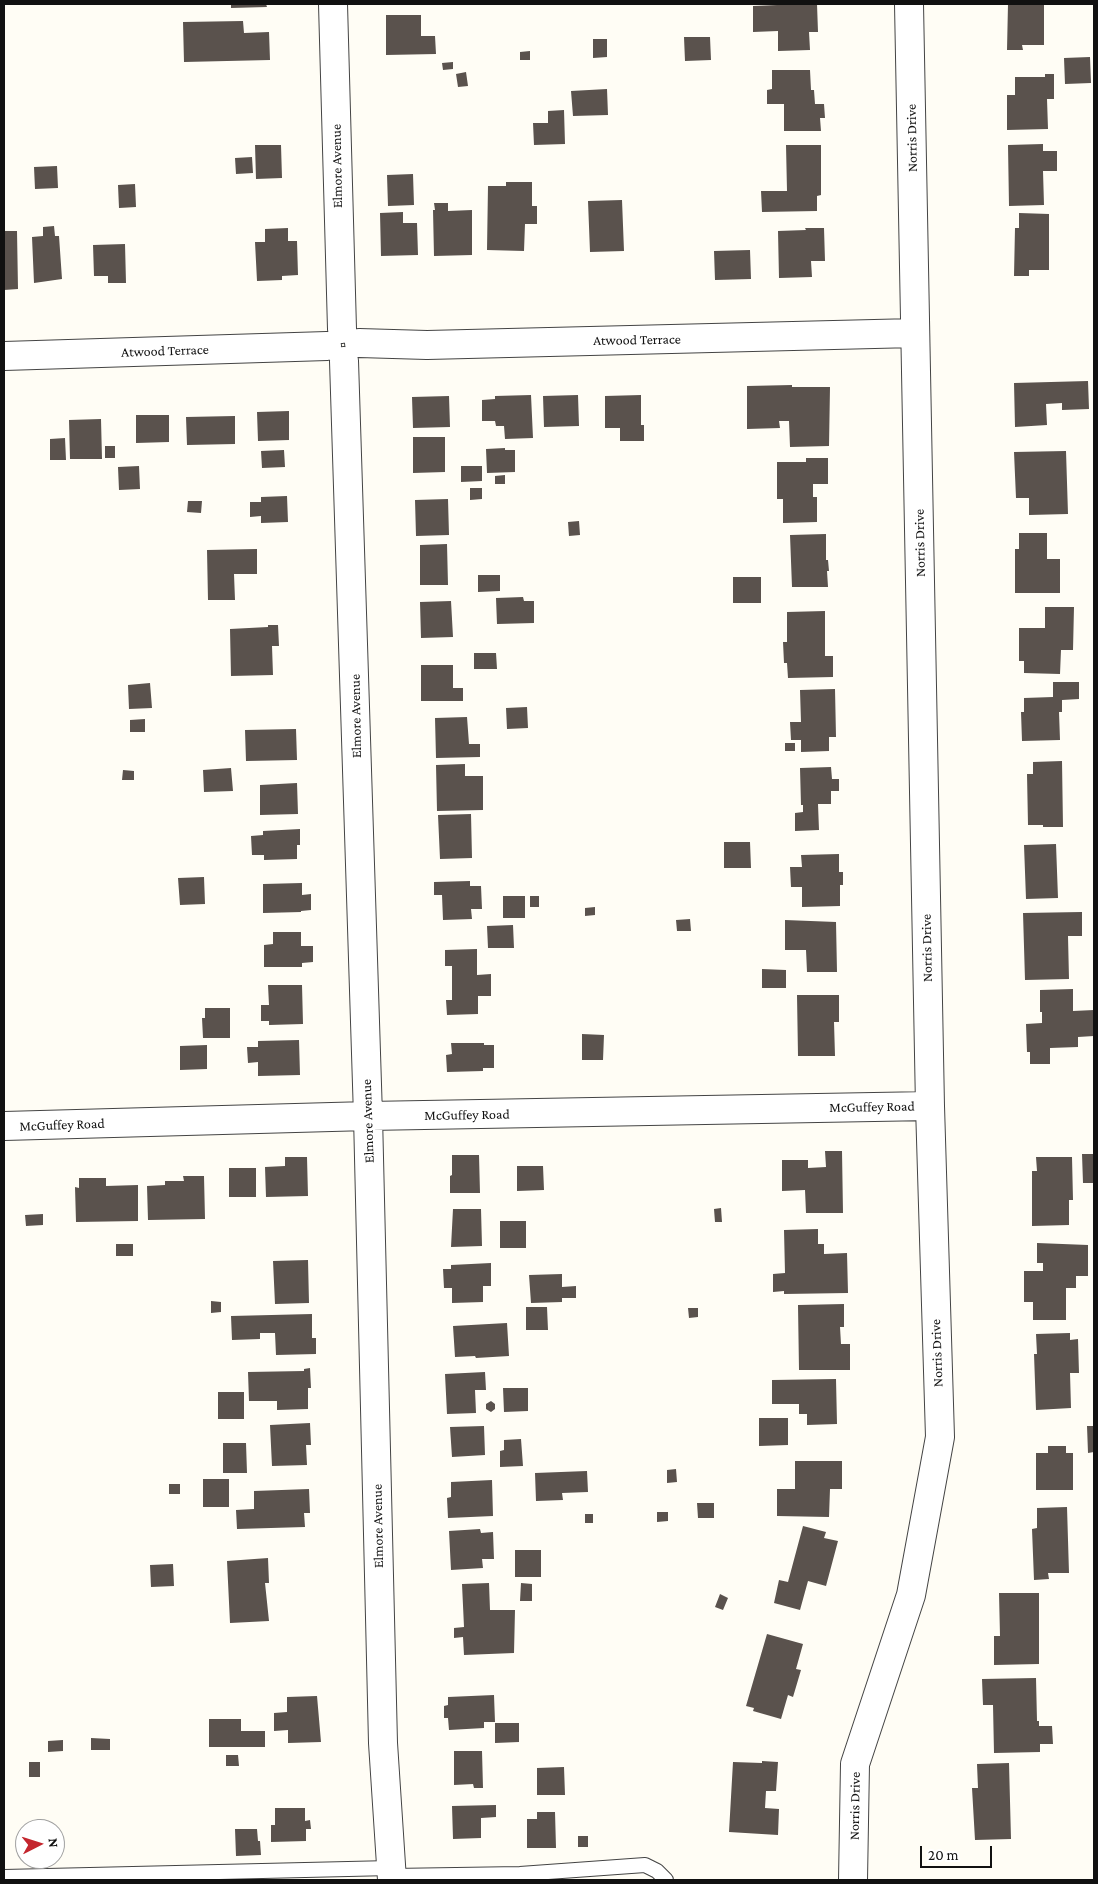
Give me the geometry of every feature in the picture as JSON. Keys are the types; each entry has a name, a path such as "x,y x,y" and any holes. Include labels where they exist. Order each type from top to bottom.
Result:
{"street":[{"name":"Elmore Avenue","path":"333,4 368,1116 383,1743 391,1875"},
{"name":"Norris Drive","path":"853,1880 855,1764 911,1595 940,1437 930,1106 909,4"},
{"name":"Atwood Terrace","path":"4,356 343,345 427,345 915,332"},
{"name":"McGuffey Road","path":"4,1126 368,1116 930,1106"}],"lane":[{"path":"4,1877 520,1874 645,1865 657,1871 666,1880"}],"building":[{"path":"231,4 266,4 267,7 231,8"},
{"path":"817,4 818,32 809,32 810,50 778,51 778,31 753,32 753,6"},
{"path":"1008,4 1044,4 1044,45 1022,45 1023,50 1007,50"},
{"path":"386,15 421,15 421,36 435,36 436,54 386,55"},
{"path":"243,21 244,33 269,32 270,60 184,62 183,22"},
{"path":"684,37 710,37 711,60 685,61"},
{"path":"593,39 607,39 607,57 593,58"},
{"path":"530,51 530,60 520,60 520,52"},
{"path":"1090,57 1091,83 1065,84 1064,58"},
{"path":"453,62 453,69 443,70 442,63"},
{"path":"772,70 810,70 811,90 814,90 815,104 824,104 825,118 820,118 821,131 784,131 784,104 767,104 767,90 772,89"},
{"path":"466,72 468,86 458,87 456,74"},
{"path":"1045,74 1054,74 1054,99 1047,99 1048,129 1007,130 1007,95 1015,95 1015,77 1045,77"},
{"path":"607,89 608,115 573,116 571,91"},
{"path":"564,110 565,144 534,145 533,123 548,123 548,111"},
{"path":"1043,144 1043,151 1057,151 1057,171 1043,171 1044,205 1009,206 1008,145"},
{"path":"255,145 281,145 282,178 256,179"},
{"path":"786,145 821,145 821,195 817,196 817,211 762,212 761,191 787,191"},
{"path":"252,157 253,173 236,174 235,158"},
{"path":"57,166 58,188 35,189 34,167"},
{"path":"413,174 414,205 388,206 387,175"},
{"path":"506,182 532,182 532,206 537,206 537,224 525,224 524,251 487,250 488,186 506,186"},
{"path":"135,184 136,207 119,208 118,185"},
{"path":"622,200 624,251 590,252 588,201"},
{"path":"434,203 448,203 448,211 472,210 472,255 434,256"},
{"path":"403,212 403,223 417,223 418,255 381,256 380,213"},
{"path":"1019,213 1049,214 1049,270 1029,270 1029,276 1014,276 1015,228 1019,228"},
{"path":"54,226 55,236 59,236 62,279 34,283 32,237 43,236 43,227"},
{"path":"288,228 288,241 297,241 298,275 282,276 282,280 257,281 255,242 265,242 265,229"},
{"path":"805,228 824,228 825,261 811,261 812,277 779,278 778,231 806,230"},
{"path":"4,231 17,231 18,289 4,290"},
{"path":"125,244 126,283 108,283 108,276 94,276 93,245"},
{"path":"750,250 751,279 715,280 714,251"},
{"path":"1088,381 1089,409 1062,410 1062,403 1046,404 1047,425 1015,427 1014,383"},
{"path":"792,385 792,387 830,387 829,446 790,447 789,421 779,421 780,428 747,429 747,386"},
{"path":"531,395 533,438 505,439 504,426 496,426 495,421 482,421 482,400 495,399 495,396"},
{"path":"578,395 579,426 544,427 543,396"},
{"path":"641,395 641,425 644,425 644,441 620,441 620,428 605,428 605,396"},
{"path":"449,396 450,427 413,428 412,397"},
{"path":"289,411 289,440 258,441 257,412"},
{"path":"136,415 169,415 169,442 136,443"},
{"path":"235,416 235,444 187,445 186,417"},
{"path":"101,419 102,459 70,459 69,420"},
{"path":"413,437 445,437 445,472 413,473"},
{"path":"65,438 66,460 50,460 50,439"},
{"path":"105,446 115,446 115,458 105,458"},
{"path":"505,448 505,450 515,450 515,472 487,473 486,449"},
{"path":"284,450 285,467 262,468 261,451"},
{"path":"1066,451 1068,514 1029,515 1029,498 1016,498 1014,452"},
{"path":"806,458 828,458 828,484 813,484 813,497 817,497 817,522 783,523 783,499 777,499 777,462 806,462"},
{"path":"139,466 140,489 119,490 118,467"},
{"path":"461,466 482,466 482,481 461,482"},
{"path":"505,475 505,484 495,484 495,476"},
{"path":"470,488 482,488 482,499 470,500"},
{"path":"287,496 288,522 261,523 261,516 250,517 250,502 261,502 261,497"},
{"path":"448,499 449,535 416,536 415,500"},
{"path":"188,501 202,501 201,513 187,512"},
{"path":"579,521 580,535 569,536 568,522"},
{"path":"1019,533 1047,533 1047,559 1060,559 1060,593 1015,593 1015,549 1019,549"},
{"path":"826,534 826,560 828,560 829,571 827,571 828,587 792,587 790,535"},
{"path":"447,544 448,585 420,585 420,545"},
{"path":"257,549 257,574 234,574 235,600 208,600 207,550"},
{"path":"478,575 500,575 500,591 478,592"},
{"path":"733,577 761,577 761,603 733,603"},
{"path":"523,597 524,601 534,601 534,623 497,624 496,598"},
{"path":"451,601 453,637 421,638 420,602"},
{"path":"1045,607 1074,607 1073,650 1061,650 1060,674 1024,673 1024,661 1019,661 1019,628 1045,628"},
{"path":"825,611 825,656 833,656 833,677 788,678 787,663 784,663 783,642 787,642 787,612"},
{"path":"268,625 278,625 279,646 272,646 273,675 231,676 230,629 268,627"},
{"path":"474,653 496,653 497,669 474,669"},
{"path":"421,665 453,665 453,688 463,688 463,701 421,701"},
{"path":"1053,682 1079,682 1079,699 1062,700 1062,712 1059,712 1060,740 1022,741 1021,712 1024,712 1024,698 1053,697"},
{"path":"150,683 152,708 129,709 128,685"},
{"path":"835,689 836,737 829,737 829,751 801,752 801,740 791,740 790,722 801,722 800,690"},
{"path":"527,707 528,728 507,729 506,708"},
{"path":"467,717 469,744 480,744 480,757 436,758 435,718"},
{"path":"145,719 145,732 130,732 130,720"},
{"path":"296,729 297,760 246,761 245,730"},
{"path":"785,743 795,743 795,751 785,751"},
{"path":"1062,761 1063,827 1028,825 1027,774 1033,774 1033,762"},
{"path":"465,764 465,776 483,776 483,810 437,811 436,765"},
{"path":"831,767 832,779 839,779 839,791 831,791 831,804 818,804 819,830 795,831 795,813 803,812 803,805 801,805 800,768"},
{"path":"231,768 233,791 204,792 203,770"},
{"path":"123,770 134,771 134,780 122,780"},
{"path":"297,783 298,814 260,815 260,785"},
{"path":"471,814 472,858 440,859 438,815"},
{"path":"300,829 300,845 297,845 297,859 264,860 264,855 252,855 251,836 263,835 263,831"},
{"path":"724,842 750,842 751,868 724,868"},
{"path":"1056,844 1058,898 1026,899 1024,845"},
{"path":"839,854 839,872 843,872 843,885 840,885 840,906 802,907 802,887 791,887 790,867 802,867 801,855"},
{"path":"204,877 205,904 180,905 178,878"},
{"path":"470,881 470,886 481,886 482,909 471,909 472,919 443,920 442,895 434,895 434,882"},
{"path":"302,883 302,895 311,894 311,910 263,913 263,884"},
{"path":"503,896 525,896 525,918 503,918"},
{"path":"530,896 539,896 539,907 530,907"},
{"path":"595,907 595,915 585,916 585,908"},
{"path":"1082,912 1082,936 1068,936 1069,979 1025,980 1023,913"},
{"path":"690,919 691,931 677,931 676,920"},
{"path":"785,920 836,922 837,972 807,972 806,950 785,950"},
{"path":"513,925 514,948 488,948 487,926"},
{"path":"273,932 301,932 301,946 313,946 313,962 302,963 302,967 264,967 264,945 273,944"},
{"path":"477,949 477,975 491,974 491,996 478,996 478,1014 447,1015 446,1000 452,1000 452,966 445,966 445,950"},
{"path":"762,969 786,970 786,988 762,988"},
{"path":"268,985 302,985 303,1024 269,1025 269,1021 261,1021 261,1005 269,1005"},
{"path":"1073,989 1073,1011 1094,1010 1094,1036 1078,1037 1078,1047 1050,1048 1050,1064 1030,1064 1030,1052 1027,1052 1026,1024 1042,1023 1040,990"},
{"path":"797,995 839,995 839,1022 834,1022 835,1056 798,1056"},
{"path":"205,1008 230,1008 230,1038 203,1038 202,1018 205,1018"},
{"path":"582,1034 604,1035 603,1060 582,1060"},
{"path":"299,1040 300,1075 258,1076 258,1062 248,1063 247,1047 258,1047 258,1041"},
{"path":"451,1043 484,1043 484,1045 494,1045 494,1068 483,1068 483,1071 447,1072 446,1055 452,1054"},
{"path":"207,1045 207,1069 180,1070 180,1046"},
{"path":"825,1151 842,1151 843,1213 806,1213 805,1190 782,1191 782,1160 808,1160 808,1168 826,1167"},
{"path":"1082,1154 1094,1154 1094,1183 1083,1183"},
{"path":"452,1155 479,1155 480,1193 450,1193"},
{"path":"285,1157 307,1157 308,1196 266,1197 265,1167 285,1166"},
{"path":"1036,1157 1072,1157 1073,1200 1069,1200 1069,1225 1032,1226 1032,1171 1037,1171"},
{"path":"517,1166 543,1166 544,1190 517,1191"},
{"path":"229,1168 256,1168 256,1197 229,1197"},
{"path":"183,1176 204,1176 205,1219 148,1220 147,1186 165,1185 165,1181 184,1181"},
{"path":"79,1178 106,1178 106,1186 138,1185 138,1221 76,1222 75,1187 79,1188"},
{"path":"721,1208 722,1222 715,1222 714,1209"},
{"path":"453,1209 481,1209 482,1246 451,1247"},
{"path":"43,1214 43,1225 26,1226 25,1215"},
{"path":"500,1221 526,1221 526,1248 500,1248"},
{"path":"818,1229 818,1244 824,1244 824,1254 847,1253 848,1293 784,1294 784,1291 773,1292 773,1274 785,1273 784,1230"},
{"path":"1037,1243 1088,1245 1088,1276 1076,1276 1076,1288 1066,1288 1066,1320 1033,1320 1033,1302 1024,1302 1024,1271 1043,1271 1043,1263 1037,1263"},
{"path":"116,1244 133,1244 133,1256 116,1256"},
{"path":"308,1260 309,1303 275,1304 273,1261"},
{"path":"491,1263 491,1286 483,1286 483,1302 452,1303 452,1288 444,1288 443,1269 451,1269 451,1265"},
{"path":"562,1274 562,1287 576,1286 576,1298 562,1298 562,1302 531,1303 529,1275"},
{"path":"211,1301 221,1302 221,1312 211,1313"},
{"path":"844,1304 844,1327 840,1327 841,1344 850,1344 850,1370 799,1370 798,1305"},
{"path":"526,1307 547,1307 548,1330 526,1330"},
{"path":"688,1308 698,1308 698,1317 689,1318"},
{"path":"312,1314 312,1338 316,1338 316,1354 276,1355 275,1333 260,1333 260,1339 232,1340 231,1316"},
{"path":"507,1323 509,1356 455,1357 453,1326"},
{"path":"1070,1333 1070,1340 1078,1339 1079,1373 1070,1373 1071,1408 1036,1410 1034,1354 1037,1354 1036,1334"},
{"path":"310,1368 311,1388 308,1388 308,1409 277,1410 277,1401 249,1401 248,1372 304,1371 304,1369"},
{"path":"485,1372 486,1390 475,1390 476,1413 447,1414 445,1374"},
{"path":"836,1379 837,1424 807,1425 807,1414 799,1414 799,1404 772,1404 772,1380"},
{"path":"503,1388 528,1388 528,1411 504,1412"},
{"path":"218,1392 244,1392 244,1419 218,1419"},
{"path":"491,1401 495,1404 495,1409 491,1412 486,1409 486,1404"},
{"path":"759,1418 788,1418 788,1445 759,1446"},
{"path":"310,1423 311,1445 306,1445 307,1465 272,1466 270,1425"},
{"path":"484,1426 485,1455 452,1457 450,1427"},
{"path":"1087,1426 1094,1426 1094,1452 1088,1453"},
{"path":"521,1439 523,1466 500,1467 500,1451 504,1450 504,1440"},
{"path":"223,1443 246,1443 247,1473 223,1473"},
{"path":"1048,1446 1066,1446 1066,1453 1073,1453 1073,1490 1036,1490 1036,1453 1048,1453"},
{"path":"795,1461 842,1461 842,1489 830,1489 829,1517 777,1516 777,1489 795,1489"},
{"path":"676,1469 677,1482 667,1483 667,1470"},
{"path":"587,1471 588,1492 562,1493 563,1500 536,1501 535,1473"},
{"path":"203,1479 229,1479 229,1507 203,1507"},
{"path":"492,1480 493,1516 448,1518 447,1498 451,1497 451,1482"},
{"path":"169,1484 180,1484 180,1494 169,1494"},
{"path":"309,1489 310,1513 304,1513 305,1527 237,1529 236,1510 254,1509 254,1491"},
{"path":"697,1503 714,1503 714,1518 698,1518"},
{"path":"1067,1507 1069,1573 1048,1573 1049,1579 1034,1580 1032,1529 1037,1528 1037,1508"},
{"path":"657,1512 668,1512 668,1521 657,1522"},
{"path":"585,1514 593,1514 593,1523 585,1523"},
{"path":"803,1526 826,1532 824,1538 838,1541 826,1586 808,1581 800,1610 774,1603 779,1580 788,1582"},
{"path":"480,1529 481,1533 493,1532 494,1559 482,1559 483,1568 451,1570 449,1531"},
{"path":"515,1550 541,1550 541,1577 515,1577"},
{"path":"268,1558 269,1583 265,1583 269,1621 230,1623 227,1561"},
{"path":"173,1564 174,1586 151,1587 150,1565"},
{"path":"489,1583 490,1610 515,1610 514,1653 464,1655 463,1637 454,1638 454,1628 464,1627 462,1584"},
{"path":"521,1583 532,1584 532,1601 520,1601"},
{"path":"999,1593 1039,1593 1039,1664 994,1665 994,1636 1000,1636"},
{"path":"720,1594 728,1598 723,1610 715,1607"},
{"path":"767,1634 803,1644 796,1669 801,1670 793,1697 788,1695 781,1719 753,1711 754,1708 746,1706"},
{"path":"1036,1678 1037,1721 1039,1721 1039,1726 1052,1726 1053,1744 1040,1744 1040,1752 994,1753 993,1705 983,1705 982,1679"},
{"path":"494,1695 495,1722 484,1722 484,1728 449,1730 448,1718 444,1718 444,1706 448,1705 448,1697"},
{"path":"317,1696 321,1742 288,1743 288,1730 274,1731 274,1713 287,1712 287,1697"},
{"path":"209,1719 241,1719 241,1731 265,1731 265,1747 209,1747"},
{"path":"495,1723 519,1723 519,1742 495,1743"},
{"path":"91,1738 110,1739 110,1750 91,1750"},
{"path":"63,1740 63,1751 48,1752 48,1741"},
{"path":"454,1751 482,1751 483,1788 474,1788 473,1784 454,1785"},
{"path":"226,1755 238,1755 239,1766 226,1766"},
{"path":"762,1761 778,1762 776,1791 766,1791 765,1808 779,1809 778,1835 729,1832 733,1762 762,1763"},
{"path":"29,1762 40,1762 40,1777 29,1777"},
{"path":"1009,1763 1011,1839 975,1840 972,1788 978,1788 977,1764"},
{"path":"564,1767 565,1795 537,1795 537,1768"},
{"path":"496,1805 496,1817 481,1818 481,1838 453,1839 452,1806"},
{"path":"275,1808 305,1808 305,1821 310,1820 311,1829 306,1829 306,1841 271,1842 271,1825 275,1825"},
{"path":"537,1812 555,1812 556,1848 527,1848 527,1819 537,1819"},
{"path":"235,1829 257,1829 261,1855 236,1856"},
{"path":"578,1836 588,1836 588,1847 578,1847"}]}
